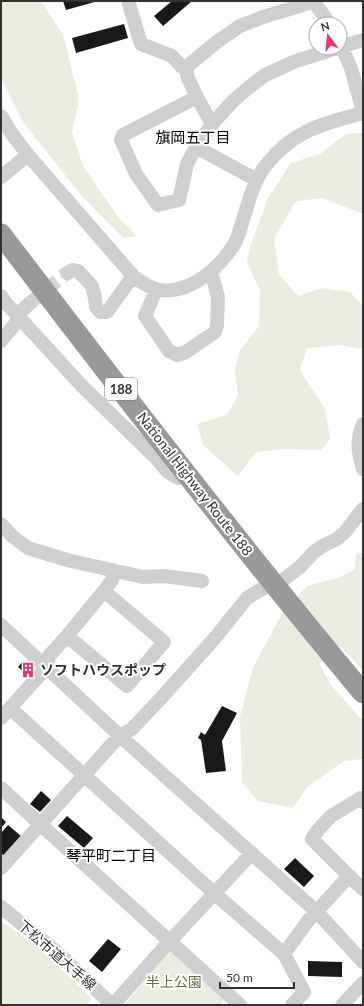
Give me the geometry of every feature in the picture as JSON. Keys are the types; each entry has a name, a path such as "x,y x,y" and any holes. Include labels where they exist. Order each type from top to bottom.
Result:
{"highway":[{"name":"National Highway Route 188","path":"1,234 186,474 363,693"}],"street":[{"path":"186,69 218,41 240,26 312,1 324,16"},
{"path":"132,2 141,44 172,56 181,66 186,69 188,78 197,97 213,123"},
{"path":"348,43 363,40"},
{"path":"197,97 123,135 122,140 136,174 158,205 179,200 187,164 196,147 213,123 233,101 265,74 310,56"},
{"path":"1,116 12,134 28,155 134,278 156,290 172,290 189,286 208,274 223,261 236,242 251,192 257,180 266,166 281,149 296,136 312,128 363,112 351,68 346,56"},
{"path":"196,147 257,180"},
{"path":"1,177 28,155"},
{"path":"67,273 73,270 78,271 92,286 96,298 96,307 100,312 107,312 128,283 134,278"},
{"path":"156,290 145,316 170,352 177,354 186,352 215,332 218,325 218,297 213,279 208,274"},
{"path":"1,296 82,386 157,459 167,471 178,478 186,474"},
{"path":"1,341 16,323 17,315 30,303"},
{"path":"363,424 358,442 358,453 363,469"},
{"path":"1,868 113,743 120,736 132,729 162,697 215,638 247,598 282,580 300,566 314,552 357,526 363,509"},
{"path":"1,524 12,536 28,548 67,560 143,577 164,576 202,581"},
{"path":"115,571 112,580 104,591 49,656 47,668 6,713 84,775 214,893 284,954 304,992 292,1005"},
{"path":"67,636 127,686 164,642 104,591"},
{"path":"1,625 120,736 317,912 363,962"},
{"path":"1,788 240,1005"},
{"path":"363,802 361,798 331,816 312,839 363,888"},
{"path":"113,1005 252,853"},
{"path":"284,954 307,922 349,876"},
{"name":"下松市道大手線","path":"1,908 57,952 113,1005"},
{"path":"342,1005 363,983"}],"green space":[{"path":"1,1 41,1 63,35 79,99 72,133 83,166 118,217 136,236 123,238 81,195 23,122 1,78"},
{"path":"363,133 363,214 323,198 296,201 274,238 279,274 298,296 322,288 350,292 363,306 363,349 339,345 307,348 300,370 325,409 330,439 321,450 286,449 256,452 238,476 203,445 197,424 227,415 238,396 235,369 240,350 259,326 260,290 247,262 251,244 268,198 291,163 320,154 346,134"},
{"path":"363,552 363,671 339,646 320,664 330,684 363,721 363,759 344,761 307,787 293,808 258,801 242,782 240,716 253,668 281,615 307,586 338,578 355,569 356,555"},
{"path":"1,921 38,947 92,999 86,1005 1,1005"},
{"name":"半上公園","path":"172,949 227,998 221,1005 124,1005"}],"building":[{"path":"63,1 98,1 66,10"},
{"path":"172,1 192,1 163,26 154,16"},
{"path":"124,24 128,38 76,53 72,38"},
{"name":"ソフトハウスポップ","path":"23,661 37,674 32,679 18,667"},
{"path":"222,706 237,713 222,741 226,771 206,773 201,740 198,738 201,732 205,735"},
{"path":"41,791 51,800 40,812 30,804"},
{"path":"67,816 93,838 84,848 58,826"},
{"path":"1,817 6,822 1,828"},
{"path":"8,825 21,836 4,856 1,853 1,833"},
{"path":"295,858 314,876 304,887 284,869"},
{"path":"108,939 121,949 102,972 89,961"},
{"path":"308,961 342,962 342,977 308,976"}],"tunnel":[{"path":"30,303 67,273"}],"place":[{"name":"ソフトハウスポップ","path":"28,670"}],"district":[{"name":"旗岡五丁目","path":"193,138"},
{"name":"琴平町二丁目","path":"111,856"}]}
